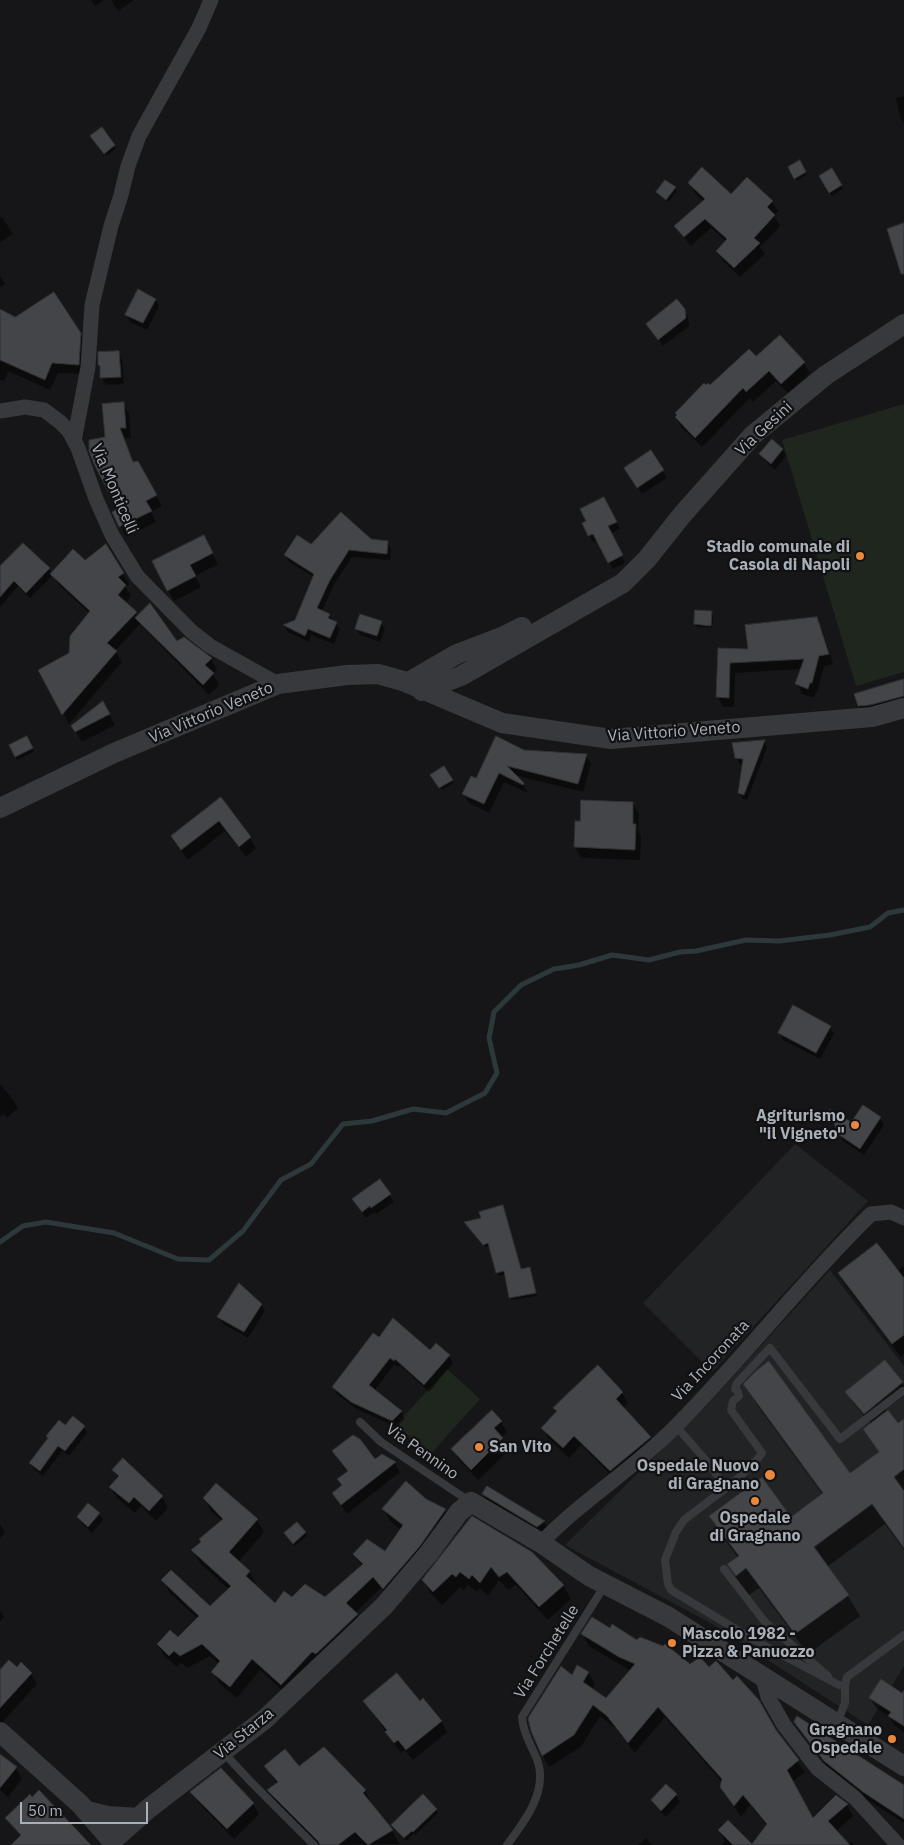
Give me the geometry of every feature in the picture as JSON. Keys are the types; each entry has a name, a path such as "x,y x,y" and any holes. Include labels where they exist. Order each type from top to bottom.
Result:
{"street":[{"path":"74,441 88,367 92,304 110,226 121,195 128,166 139,136 199,28 211,0"},
{"name":"Via Gesini","path":"646,559 753,435 826,375 904,324"},
{"name":"Via Monticelli","path":"0,411 25,407 44,410 69,431 112,535 137,576 191,631 210,646 278,684"},
{"path":"378,674 457,654 504,636 609,582 646,559"},
{"path":"415,687 461,676 623,583 646,559"},
{"path":"415,687 457,654"},
{"name":"Via Vittorio Veneto","path":"0,808 114,754 278,684 347,675 378,674 415,687 502,723 611,738 872,717 904,708"},
{"name":"Via Incoronata","path":"541,1543 676,1426 872,1214 891,1212 904,1218"},
{"path":"471,1502 541,1543 589,1576 668,1616 904,1766"},
{"name":"Via Starza","path":"0,1732 87,1811 114,1843 138,1818 265,1719 384,1606 429,1553 459,1512 471,1502"},
{"path":"762,1675 768,1697 784,1725 817,1768 856,1798 898,1845"},
{"path":"87,1811 108,1816 138,1818"}],"lane":[{"path":"842,1687 805,1668 671,1590 668,1584 665,1560 676,1532 684,1520 726,1488 756,1462 762,1453 731,1410 733,1401 739,1396 735,1389 737,1383 770,1348 840,1439 903,1391"},
{"name":"Via Pennino","path":"360,1422 381,1442 471,1502"},
{"path":"676,1426 709,1464 726,1488"},
{"path":"724,1569 765,1622 842,1687"},
{"name":"Via Forchetelle","path":"507,1845 530,1813 536,1800 540,1779 537,1759 523,1728 522,1717 606,1584"},
{"path":"837,1723 845,1703 842,1687 847,1677 904,1635"},
{"path":"223,1751 314,1845"}],"shaded area":[{"name":"Stadio comunale di Casola di Napoli","path":"904,404 904,672 856,686 782,440"},
{"path":"795,1144 868,1201 712,1372 643,1303"},
{"name":"Ospedale Nuovo di Gragnano","path":"830,1270 904,1366 904,1666 868,1725 712,1624 565,1545 707,1405"},
{"path":"447,1369 480,1399 430,1455 396,1425"}],"building":[{"path":"102,127 115,145 104,154 90,136"},
{"path":"800,160 806,172 794,179 788,167"},
{"path":"702,167 731,194 747,177 773,201 767,207 775,215 754,238 760,243 734,268 716,251 727,239 705,219 684,237 674,226 705,199 688,183"},
{"path":"832,168 842,185 829,193 819,176"},
{"path":"665,180 676,187 666,200 656,192"},
{"path":"904,223 904,274 901,274 887,229"},
{"path":"138,289 156,299 143,323 125,315"},
{"path":"54,292 81,333 79,365 52,363 45,380 0,360 0,309 15,317"},
{"path":"677,299 685,309 686,318 658,340 646,324"},
{"path":"780,335 805,362 781,384 769,371 746,392 743,388 695,438 675,417 677,415 675,413 704,383 710,385 749,349 756,356"},
{"path":"119,351 121,377 100,378 98,352"},
{"path":"124,402 126,428 120,428 133,462 138,461 157,495 146,501 152,511 119,527 112,512 117,509 94,464 89,451 89,440 105,437 102,404"},
{"path":"772,439 783,449 771,464 759,454"},
{"path":"651,450 664,470 637,488 624,468"},
{"path":"604,497 617,522 608,526 623,555 608,563 593,534 588,536 582,523 586,521 580,509"},
{"path":"341,512 371,539 388,541 387,554 349,550 330,580 317,608 330,614 328,618 337,622 330,638 308,629 305,636 283,625 295,620 314,574 284,555 297,535 311,544"},
{"path":"204,535 213,553 190,565 196,576 167,591 152,561"},
{"path":"23,543 50,568 26,593 14,581 0,597 0,566"},
{"path":"106,544 124,573 118,577 126,585 118,595 137,612 107,643 117,651 62,715 38,670 69,653 70,636 90,611 50,574 73,549 85,560"},
{"path":"150,603 177,641 184,637 212,658 205,665 214,673 203,685 135,618"},
{"path":"695,610 712,611 711,626 694,624"},
{"path":"360,614 382,621 377,636 355,629"},
{"path":"817,617 829,654 819,656 812,683 810,683 808,689 795,684 804,659 730,663 729,698 716,697 718,648 748,649 745,625"},
{"path":"904,679 904,696 870,705 858,706 854,694"},
{"path":"103,701 110,714 75,732 71,726"},
{"path":"27,736 33,748 15,757 9,745"},
{"path":"496,736 524,750 587,754 578,784 507,766 524,783 523,785 499,773 484,804 462,794 471,776 476,778"},
{"path":"765,740 744,795 738,793 743,759 735,758 732,743"},
{"path":"444,766 453,780 439,788 430,775"},
{"path":"221,797 251,837 239,847 219,821 181,850 171,836"},
{"path":"581,800 633,802 633,824 636,824 635,850 574,847 575,821 580,821"},
{"path":"793,1005 831,1026 816,1053 778,1033"},
{"name":"Agriturismo \"il Vigneto\"","path":"863,1105 881,1117 860,1149 838,1134 829,1109 851,1122"},
{"path":"380,1179 391,1194 362,1212 352,1199"},
{"path":"503,1205 521,1269 530,1267 536,1293 509,1298 504,1271 496,1273 488,1243 483,1245 464,1222 481,1218 479,1212"},
{"path":"877,1243 904,1278 904,1335 892,1344 838,1273"},
{"path":"239,1283 262,1304 244,1332 217,1317"},
{"path":"393,1318 430,1350 436,1343 450,1355 424,1385 395,1359 394,1361 390,1358 369,1385 402,1411 392,1421 351,1402 332,1387 373,1333 379,1337"},
{"path":"885,1360 903,1382 864,1414 845,1392"},
{"name":"Ospedale di Gragnano","path":"769,1361 850,1473 879,1452 863,1429 888,1410 898,1423 904,1419 904,1469 894,1477 904,1491 904,1548 872,1504 814,1547 849,1595 795,1634 746,1568 736,1576 727,1564 739,1556 709,1516 762,1477 791,1517 823,1493 743,1384"},
{"path":"598,1365 623,1392 616,1399 651,1437 610,1471 574,1436 563,1448 541,1428 557,1411 553,1408"},
{"name":"San Vito","path":"492,1410 502,1421 494,1428 503,1438 471,1470 451,1449"},
{"path":"73,1416 85,1426 65,1451 58,1446 40,1471 29,1463 48,1438 46,1436 59,1420 65,1425"},
{"path":"353,1435 360,1439 375,1459 382,1454 396,1462 341,1505 332,1493 342,1485 337,1479 348,1471 332,1451"},
{"path":"123,1458 163,1496 149,1511 134,1497 129,1503 109,1487 119,1476 112,1470"},
{"path":"406,1481 426,1499 446,1509 420,1546 383,1589 373,1577 346,1603 358,1614 316,1654 312,1652 281,1685 252,1659 230,1687 211,1672 220,1661 202,1644 180,1656 174,1651 169,1656 157,1644 170,1630 178,1637 199,1616 161,1580 171,1570 210,1606 231,1586 191,1550 201,1542 199,1539 223,1519 203,1498 216,1483 258,1519 229,1552 250,1571 246,1576 275,1603 284,1591 292,1597 305,1584 325,1597 363,1564 353,1554 367,1539 385,1551 403,1525 382,1509"},
{"path":"487,1486 545,1521 537,1527 482,1494"},
{"path":"88,1503 100,1513 88,1527 77,1517"},
{"path":"472,1516 532,1552 564,1585 539,1607 507,1572 499,1577 491,1567 480,1583 472,1575 469,1579 460,1572 456,1577 452,1574 433,1592 422,1580"},
{"path":"297,1522 306,1532 293,1544 284,1533"},
{"path":"592,1617 610,1628 612,1624 637,1640 640,1637 663,1646 665,1644 690,1664 700,1657 709,1667 716,1661 733,1680 737,1676 759,1700 776,1730 799,1760 787,1770 813,1818 836,1795 848,1804 828,1821 850,1845 733,1845 718,1830 728,1820 752,1844 767,1824 743,1795 734,1806 720,1787 722,1779 658,1707 628,1743 607,1716 593,1705 574,1735 542,1756 531,1731 528,1718 561,1666 572,1675 577,1665 589,1672 583,1682 606,1698 635,1664 619,1657 581,1634"},
{"path":"9,1660 17,1667 21,1662 32,1673 0,1708 0,1670"},
{"path":"397,1673 420,1701 423,1698 442,1721 406,1750 398,1740 394,1743 385,1732 387,1730 363,1701"},
{"path":"881,1679 902,1693 904,1690 904,1726 888,1716 891,1712 869,1698"},
{"path":"797,1716 904,1785 904,1819 863,1792 824,1761 794,1722"},
{"path":"324,1747 366,1790 363,1793 393,1830 368,1845 355,1832 338,1845 320,1845 267,1790 278,1782 264,1766 285,1749 299,1766"},
{"path":"0,1754 17,1767 0,1788"},
{"path":"221,1768 254,1803 227,1829 190,1792"},
{"path":"666,1784 677,1794 661,1811 651,1800"},
{"path":"39,1790 91,1845 11,1845 21,1835 5,1818 30,1794 32,1797"},
{"path":"423,1794 437,1809 404,1838 391,1825"}],"waterway":[{"path":"0,1242 23,1226 46,1222 114,1233 178,1259 209,1260 243,1231 281,1180 311,1164 343,1124 372,1121 413,1109 446,1113 485,1093 497,1073 489,1038 494,1012 521,985 554,969 579,965 612,955 649,960 680,952 696,951 746,940 779,941 830,935 870,927 888,913 904,910"}],"place":[{"name":"Stadio comunale di Casola di Napoli","path":"860,556"},
{"name":"Agriturismo \"il Vigneto\"","path":"855,1125"},
{"name":"San Vito","path":"479,1447"},
{"name":"Ospedale Nuovo di Gragnano","path":"770,1475"},
{"name":"Ospedale di Gragnano","path":"755,1501"},
{"name":"Mascolo 1982 - Pizza & Panuozzo","path":"672,1643"},
{"name":"Gragnano Ospedale","path":"892,1739"}]}
